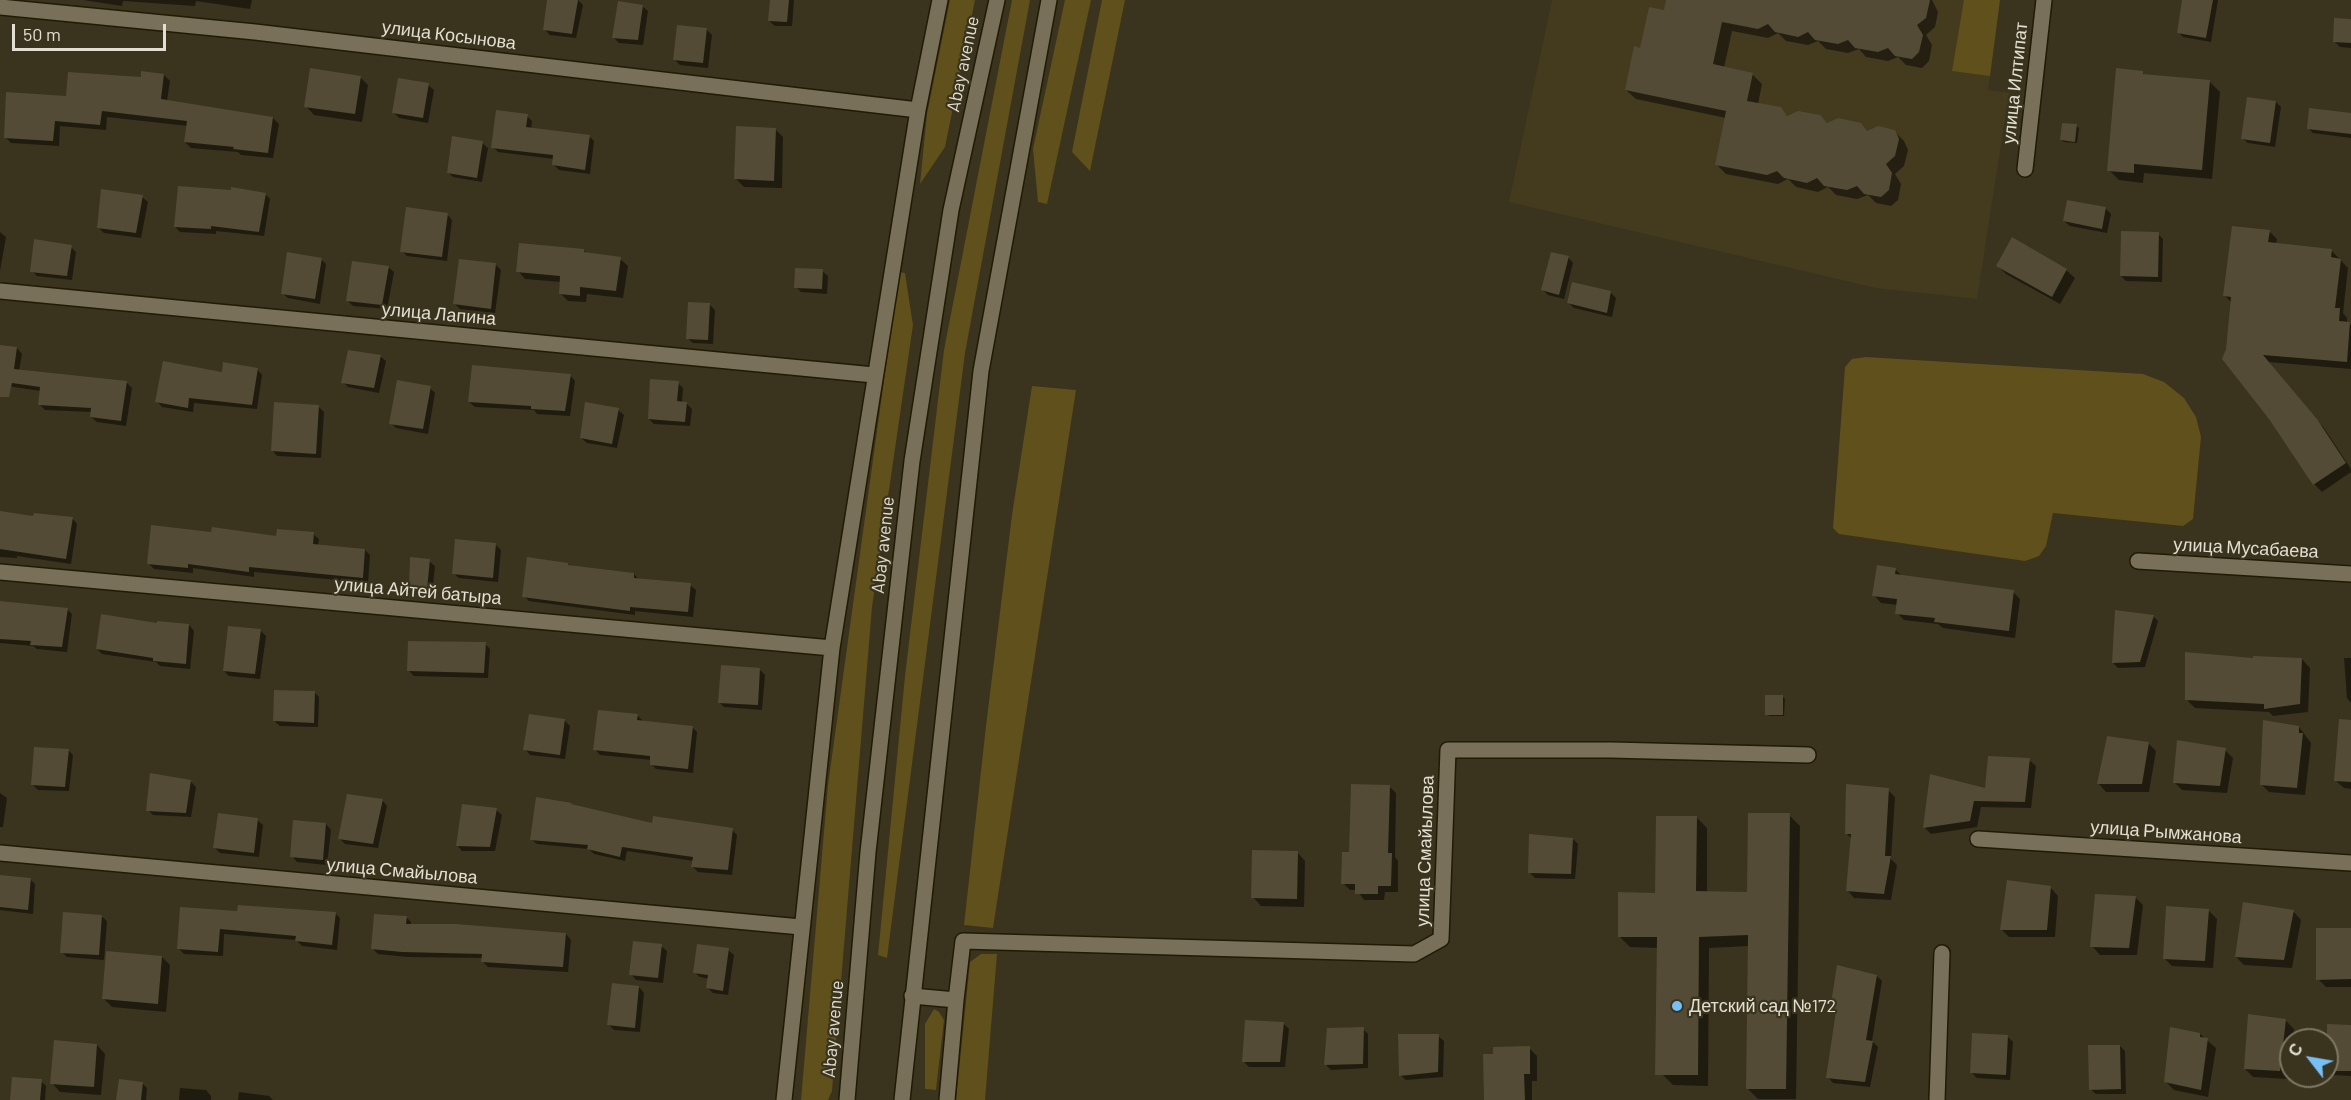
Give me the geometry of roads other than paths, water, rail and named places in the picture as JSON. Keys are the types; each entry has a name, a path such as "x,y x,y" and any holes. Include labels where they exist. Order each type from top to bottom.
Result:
{"street":[{"path":"784,1100 832,648 918,110 940,0"},
{"name":"Abay avenue","path":"847,1100 868,852 912,460 951,210 997,0"},
{"path":"902,1100 981,371 1049,0"},
{"name":"улица Илтипат","path":"2025,170 2044,0"},
{"name":"улица Косынова","path":"0,8 255,32 918,110"},
{"name":"улица Лапина","path":"0,291 874,375"},
{"name":"улица Мусабаева","path":"2138,561 2351,574"},
{"name":"улица Айтей батыра","path":"0,572 832,648"},
{"name":"улица Смайылова","path":"956,1000 963,941 1414,954 1441,939 1448,750 1611,750 1808,755"},
{"name":"улица Рымжанова","path":"1978,839 2351,863"},
{"name":"улица Смайылова","path":"0,853 801,927"},
{"path":"1937,1100 1942,953"},
{"path":"912,996 956,1000 947,1100"}],"place":[{"name":"Детский сад №172","path":"1677,1006"}]}
